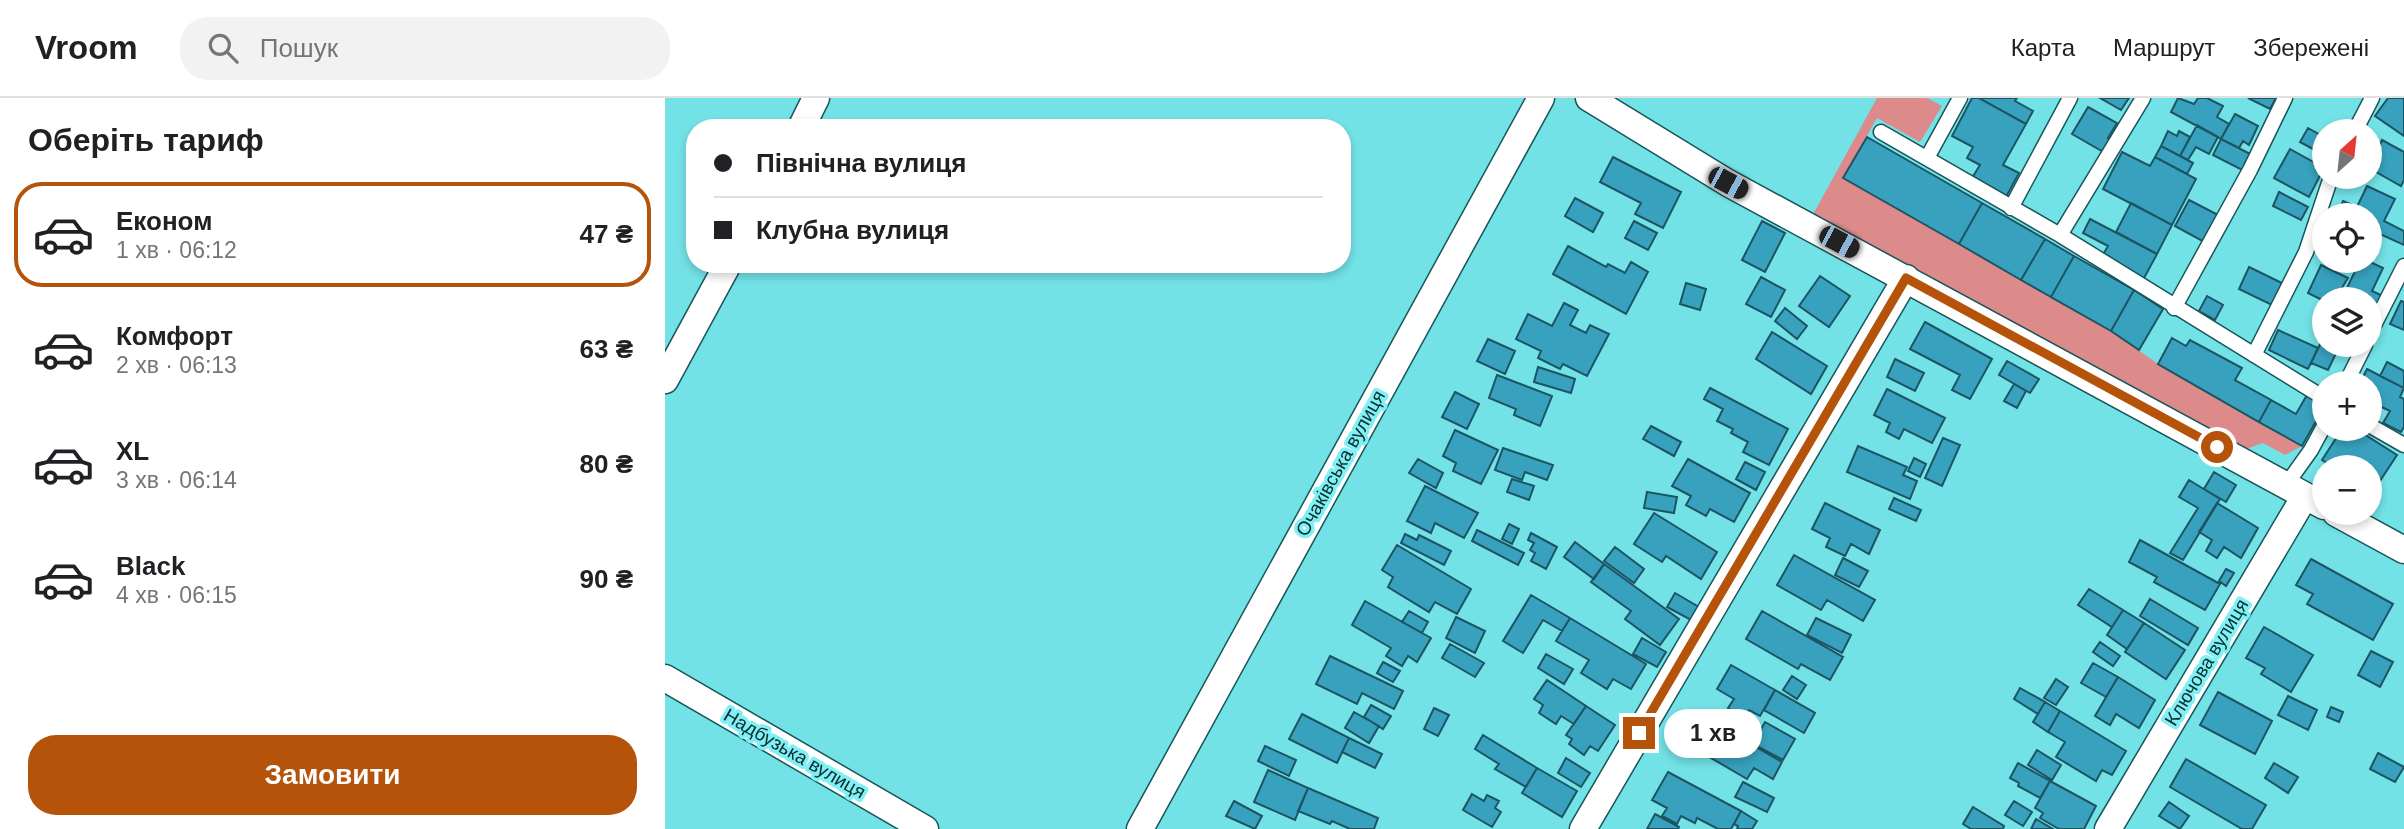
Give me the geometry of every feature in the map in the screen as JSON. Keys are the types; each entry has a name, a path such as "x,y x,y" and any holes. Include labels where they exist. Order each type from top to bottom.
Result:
{"street":[{"path":"805,119 816,98"},
{"name":"Очаківська вулиця","path":"1140,829 1541,98"},
{"path":"1589,98 1728,183 2305,496"},
{"path":"665,380 723,273"},
{"path":"1583,829 1906,278"},
{"name":"Ключова вулиця","path":"2108,829 2305,496"},
{"path":"2358,525 2404,550"},
{"name":"Надбузька вулиця","path":"665,678 925,829"}],"lane":[{"path":"1927,158 1959,98"},
{"path":"2011,208 2070,98"},
{"path":"2060,235 2143,98"},
{"path":"2175,308 2251,170 2285,98"},
{"path":"2361,119 2372,98"},
{"path":"1881,132 2060,235 2312,391"},
{"path":"2253,355 2306,252 2327,189"},
{"path":"2382,309 2404,265"},
{"path":"2382,432 2404,445"},
{"path":"2305,496 2311,450 2316,441"}],"shaded area":[{"path":"1877,98 1927,98 1942,106 1920,142 1877,118 1843,178 2111,331 2158,364 2302,446 2285,455 2263,443 2246,449 1811,218"}],"building":[{"path":"1972,98 1979,98 2026,124 2003,165 2019,173 2006,197 1972,178 1980,165 1967,158 1973,147 1952,136"},
{"path":"1979,98 2017,98 2015,101 2033,111 2026,124"},
{"path":"2100,98 2129,98 2121,110"},
{"path":"2178,98 2194,104 2198,98 2207,98 2223,106 2217,117 2229,124 2221,139 2171,112"},
{"path":"2248,98 2276,98 2270,109"},
{"path":"2388,98 2404,98 2404,136 2382,119 2375,116"},
{"path":"2088,107 2117,123 2108,138 2113,140 2105,153 2072,134"},
{"path":"2235,114 2258,126 2249,145 2243,141 2239,148 2221,139"},
{"path":"2197,125 2218,137 2209,154 2196,147 2188,160 2180,156"},
{"path":"2308,128 2312,130 2312,148 2300,142"},
{"path":"2168,131 2177,136 2179,131 2190,137 2180,156 2161,146"},
{"path":"1867,137 1982,203 1959,244 1843,178"},
{"path":"2221,139 2254,156 2246,172 2213,155"},
{"path":"2382,140 2404,152 2404,180 2401,186 2382,175"},
{"path":"2161,146 2193,163 2187,174 2155,157"},
{"path":"2290,149 2312,161 2313,189 2309,197 2274,178"},
{"path":"2122,152 2150,166 2155,157 2196,179 2172,225 2103,189"},
{"path":"1613,157 1681,192 1663,228 1635,214 1641,203 1600,182"},
{"path":"2366,189 2373,189 2395,199 2384,221 2404,231 2404,245 2382,235 2382,203 2359,203"},
{"path":"2279,192 2308,207 2301,220 2273,206"},
{"path":"1575,198 1603,213 1593,232 1565,216"},
{"path":"2189,200 2220,216 2206,243 2175,226"},
{"path":"1982,203 2045,239 2021,280 1959,244"},
{"path":"2131,203 2172,225 2157,254 2116,232"},
{"path":"2090,219 2157,254 2143,280 2101,258 2108,246 2083,233"},
{"path":"1634,221 1657,233 1648,250 1625,238"},
{"path":"1762,221 1785,233 1765,272 1742,260"},
{"path":"2045,239 2074,256 2051,297 2021,280"},
{"path":"1568,246 1606,267 1608,264 1625,273 1631,262 1648,272 1626,314 1553,274"},
{"path":"2074,256 2134,290 2111,331 2051,297"},
{"path":"2249,267 2284,284 2274,306 2239,289"},
{"path":"2317,273 2338,273 2348,278 2342,287 2312,287 2312,295 2308,293"},
{"path":"2354,273 2381,273 2374,287 2347,287"},
{"path":"1820,276 1850,296 1829,327 1799,306"},
{"path":"1761,277 1785,290 1771,317 1746,304"},
{"path":"1686,283 1706,289 1700,310 1680,304"},
{"path":"2134,290 2163,309 2139,350 2111,331"},
{"path":"2207,296 2223,305 2215,320 2199,311"},
{"path":"2401,301 2404,302 2404,330 2390,324"},
{"path":"1564,303 1578,310 1570,325 1586,333 1590,325 1609,334 1587,376 1563,364 1560,369 1538,358 1541,351 1516,339 1528,314 1552,326"},
{"path":"1785,308 1807,326 1797,339 1775,321"},
{"path":"1925,322 1992,359 1970,399 1952,390 1960,375 1910,349"},
{"path":"2278,330 2312,345 2314,357 2308,369 2269,350"},
{"path":"1772,332 1827,366 1811,394 1756,359"},
{"path":"2172,338 2186,346 2190,340 2242,368 2235,380 2271,400 2259,422 2158,364"},
{"path":"1488,339 1515,351 1505,374 1477,361"},
{"path":"2314,357 2334,357 2328,370 2311,363"},
{"path":"1895,359 1924,373 1915,391 1887,377"},
{"path":"2007,361 2039,379 2030,393 1999,375"},
{"path":"2387,362 2404,371 2404,388 2382,377"},
{"path":"1538,367 1575,379 1571,393 1534,382"},
{"path":"1497,375 1552,396 1540,426 1514,415 1516,409 1489,398"},
{"path":"2382,377 2404,388 2400,397 2404,399 2404,427 2401,432 2383,423 2390,411 2382,407"},
{"path":"2014,384 2026,391 2017,408 2004,401"},
{"path":"1710,388 1788,429 1769,465 1743,452 1748,442 1731,433 1733,429 1717,421 1723,409 1704,399"},
{"path":"1887,389 1945,418 1932,443 1904,429 1899,439 1886,432 1890,423 1874,415"},
{"path":"1455,392 1479,404 1467,429 1442,417"},
{"path":"2307,395 2312,399 2312,428 2302,446 2259,422 2271,400 2296,414"},
{"path":"1651,426 1681,442 1674,456 1643,439"},
{"path":"1455,430 1498,450 1481,484 1453,471 1456,463 1443,456"},
{"path":"1943,438 1960,445 1942,486 1925,478"},
{"path":"2334,441 2375,441 2397,455 2382,478 2382,455 2325,455"},
{"path":"1858,446 1907,467 1903,475 1917,481 1910,499 1847,472"},
{"path":"1503,448 1553,465 1547,480 1525,472 1522,480 1495,470"},
{"path":"1914,458 1926,464 1920,477 1908,471"},
{"path":"1418,459 1443,473 1436,488 1409,473"},
{"path":"1688,459 1750,493 1734,522 1710,509 1706,516 1686,505 1691,496 1672,486"},
{"path":"1745,462 1765,472 1756,490 1736,479"},
{"path":"2214,472 2236,485 2226,502 2204,489"},
{"path":"1512,479 1534,486 1529,500 1507,492"},
{"path":"2189,480 2220,499 2183,560 2170,553 2198,508 2179,497"},
{"path":"1425,486 1478,513 1464,538 1435,523 1431,533 1407,521"},
{"path":"1647,492 1677,497 1674,513 1644,508"},
{"path":"1894,498 1921,510 1916,521 1889,509"},
{"path":"1825,503 1880,530 1869,554 1851,544 1845,556 1826,547 1830,538 1812,529"},
{"path":"2217,503 2258,528 2241,558 2224,547 2217,558 2206,551 2212,540 2199,532"},
{"path":"1654,513 1717,552 1701,579 1666,556 1662,562 1634,544"},
{"path":"1509,524 1519,529 1512,544 1502,539"},
{"path":"1477,530 1524,553 1518,565 1472,541"},
{"path":"1531,533 1557,547 1546,569 1531,561 1535,553 1530,550 1534,543 1528,540"},
{"path":"1405,534 1417,540 1419,535 1451,551 1444,565 1401,543"},
{"path":"2140,540 2220,584 2205,610 2154,582 2157,577 2129,562"},
{"path":"1575,542 1604,564 1594,579 1564,557"},
{"path":"1397,545 1471,589 1457,614 1435,602 1429,612 1388,587 1393,577 1382,570"},
{"path":"1615,547 1644,569 1634,583 1604,561"},
{"path":"1794,555 1875,600 1863,621 1827,600 1821,610 1777,585"},
{"path":"1843,558 1868,571 1859,587 1835,575"},
{"path":"2311,559 2393,604 2373,640 2307,604 2313,594 2296,585"},
{"path":"1604,564 1679,619 1660,645 1625,619 1631,611 1591,582"},
{"path":"2226,569 2234,573 2226,586 2219,581"},
{"path":"2089,589 2123,610 2112,627 2078,605"},
{"path":"1675,593 1699,607 1691,620 1667,607"},
{"path":"1531,595 1570,618 1562,631 1543,620 1523,653 1503,641"},
{"path":"2150,599 2198,628 2188,645 2140,616"},
{"path":"1365,601 1431,638 1417,662 1408,656 1402,666 1386,656 1391,648 1352,625"},
{"path":"2123,610 2144,623 2127,649 2107,635"},
{"path":"1409,611 1428,622 1422,633 1402,622"},
{"path":"1762,611 1843,657 1830,680 1801,664 1798,669 1746,639"},
{"path":"1456,617 1485,631 1475,653 1446,638"},
{"path":"1570,618 1646,664 1631,689 1613,679 1607,689 1581,673 1589,660 1556,641"},
{"path":"1816,618 1851,635 1842,653 1807,635"},
{"path":"2144,623 2185,650 2166,679 2125,652"},
{"path":"2264,627 2313,655 2291,692 2261,674 2265,668 2246,658"},
{"path":"1642,638 1666,652 1657,667 1633,654"},
{"path":"2100,642 2120,656 2113,666 2093,652"},
{"path":"1450,644 1484,663 1475,677 1442,658"},
{"path":"2371,651 2393,662 2380,687 2358,675"},
{"path":"1546,654 1573,669 1564,684 1538,668"},
{"path":"1330,656 1403,691 1394,709 1362,693 1357,704 1316,684"},
{"path":"1383,662 1400,671 1393,682 1377,673"},
{"path":"2093,663 2118,677 2106,697 2081,683"},
{"path":"1731,665 1775,690 1760,716 1749,710 1744,717 1728,708 1734,699 1717,689"},
{"path":"1792,676 1806,685 1797,699 1783,690"},
{"path":"2118,677 2155,700 2139,728 2116,714 2110,725 2095,716"},
{"path":"2056,679 2068,687 2056,705 2044,698"},
{"path":"1547,680 1586,706 1574,724 1561,716 1556,724 1539,713 1543,705 1534,699"},
{"path":"2020,688 2045,702 2038,714 2014,699"},
{"path":"1775,690 1815,713 1804,733 1764,710"},
{"path":"2218,692 2272,721 2255,754 2200,725"},
{"path":"2288,696 2317,710 2308,730 2278,715"},
{"path":"2045,702 2060,711 2048,732 2033,722"},
{"path":"1371,705 1391,716 1383,729 1364,717"},
{"path":"1586,706 1615,725 1598,751 1590,746 1584,755 1569,744 1572,739 1566,735"},
{"path":"2331,707 2343,712 2339,722 2327,717"},
{"path":"1434,708 1449,715 1438,736 1424,729"},
{"path":"2060,711 2126,751 2112,775 2102,770 2096,781 2056,757 2065,742 2048,732"},
{"path":"1354,712 1379,726 1369,743 1345,728"},
{"path":"1697,713 1782,762 1773,779 1754,768 1747,779 1682,741"},
{"path":"1302,714 1349,738 1337,763 1289,739"},
{"path":"1765,722 1795,739 1783,760 1753,744"},
{"path":"1483,735 1537,768 1526,787 1495,769 1499,764 1475,749"},
{"path":"1349,738 1382,754 1375,768 1342,752"},
{"path":"1265,746 1296,760 1289,776 1258,761"},
{"path":"2037,750 2061,765 2052,780 2028,765"},
{"path":"2378,753 2404,767 2395,782 2370,769"},
{"path":"1566,758 1590,773 1581,787 1558,773"},
{"path":"2186,759 2266,805 2252,829 2242,829 2170,787"},
{"path":"2018,763 2050,781 2040,798 2018,786 2019,783 2010,778"},
{"path":"2274,763 2298,777 2288,793 2265,778"},
{"path":"1537,768 1577,791 1562,817 1522,793"},
{"path":"1268,770 1308,788 1295,820 1254,802"},
{"path":"1668,772 1741,811 1731,829 1718,829 1697,818 1695,823 1681,816 1677,824 1662,816 1667,808 1652,800"},
{"path":"2050,781 2096,806 2084,829 2059,829 2040,818 2043,813 2035,808"},
{"path":"1743,782 1774,798 1767,812 1735,797"},
{"path":"1308,788 1378,818 1374,829 1350,829 1298,811"},
{"path":"1472,794 1484,801 1487,795 1499,801 1495,808 1501,812 1492,827 1463,810"},
{"path":"1234,801 1262,816 1255,829 1226,816"},
{"path":"2014,801 2032,812 2023,826 2005,815"},
{"path":"2169,802 2189,816 2180,829 2159,816"},
{"path":"1973,807 2004,826 2003,829 1971,829 1963,824"},
{"path":"1741,811 1757,821 1752,829 1737,829 1738,826 1734,824"},
{"path":"1655,814 1679,827 1678,829 1647,829"},
{"path":"2036,819 2053,829 2031,829"}],"route":[{"path":"1639,733 1906,278 2217,447"}]}
